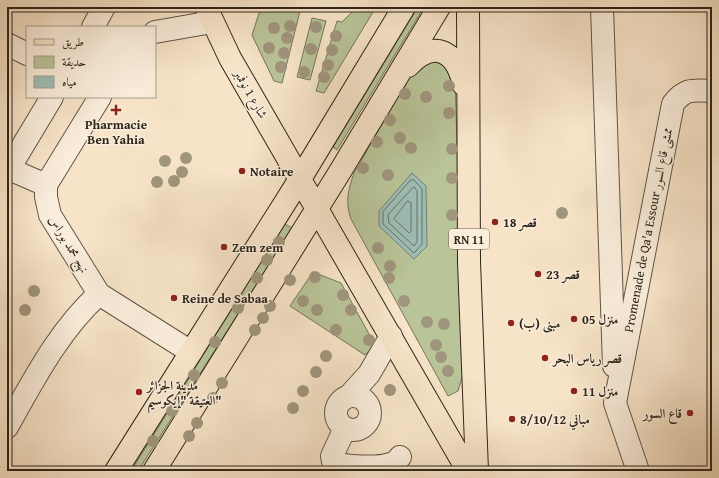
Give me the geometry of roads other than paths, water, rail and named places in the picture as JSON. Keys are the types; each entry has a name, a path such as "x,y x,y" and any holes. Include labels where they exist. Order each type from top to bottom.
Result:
{"main road":[{"path":"116,471 300,179 404,7"},
{"path":"158,470 400,74 439,7"},
{"name":"RN 11","path":"468,7 469,262 477,471"},
{"name":"شارع 1 نوفمبر","path":"209,14 230,58 468,471"},
{"path":"400,74 422,53 431,50 440,51 449,55 460,68 468,97"}],"street":[{"path":"94,26 104,7"},
{"path":"602,7 615,403"},
{"path":"156,32 209,14"},
{"path":"7,44 26,54"},
{"name":"Promenade de Qa'a Essour ممشى قاع السور","path":"638,471 615,403 673,104 679,95 685,91 712,91"},
{"path":"51,98 8,171 46,185 99,98"},
{"name":"نهج محمد بوراس","path":"46,185 46,197 50,215 99,294 192,352"},
{"path":"7,427 49,356 74,319 99,294"},
{"path":"391,336 369,374 365,388 365,398 358,401 370,416 364,426 353,430 345,428 332,456 333,462 344,465 388,465 396,462 400,457"}],"water":[{"path":"412,173 426,186 427,246 414,259 379,226 379,211"}],"place":[{"name":"Pharmacie Ben Yahia","path":"116,110"},
{"name":"Notaire","path":"242,171"},
{"name":"قصر 18","path":"495,222"},
{"name":"Zem zem","path":"224,247"},
{"name":"قصر 23","path":"538,274"},
{"name":"Reine de Sabaa","path":"174,298"},
{"name":"منزل 05","path":"574,319"},
{"name":"مبنى (ب)","path":"511,323"},
{"name":"قصر رياس البحر","path":"545,358"},
{"name":"منزل 11","path":"574,391"},
{"name":"مدينة الجزائر العتيقة \"إيكوسيم\"","path":"139,392"},
{"name":"قاع السور","path":"690,413"},
{"name":"مباني 8/10/12","path":"512,419"}]}
